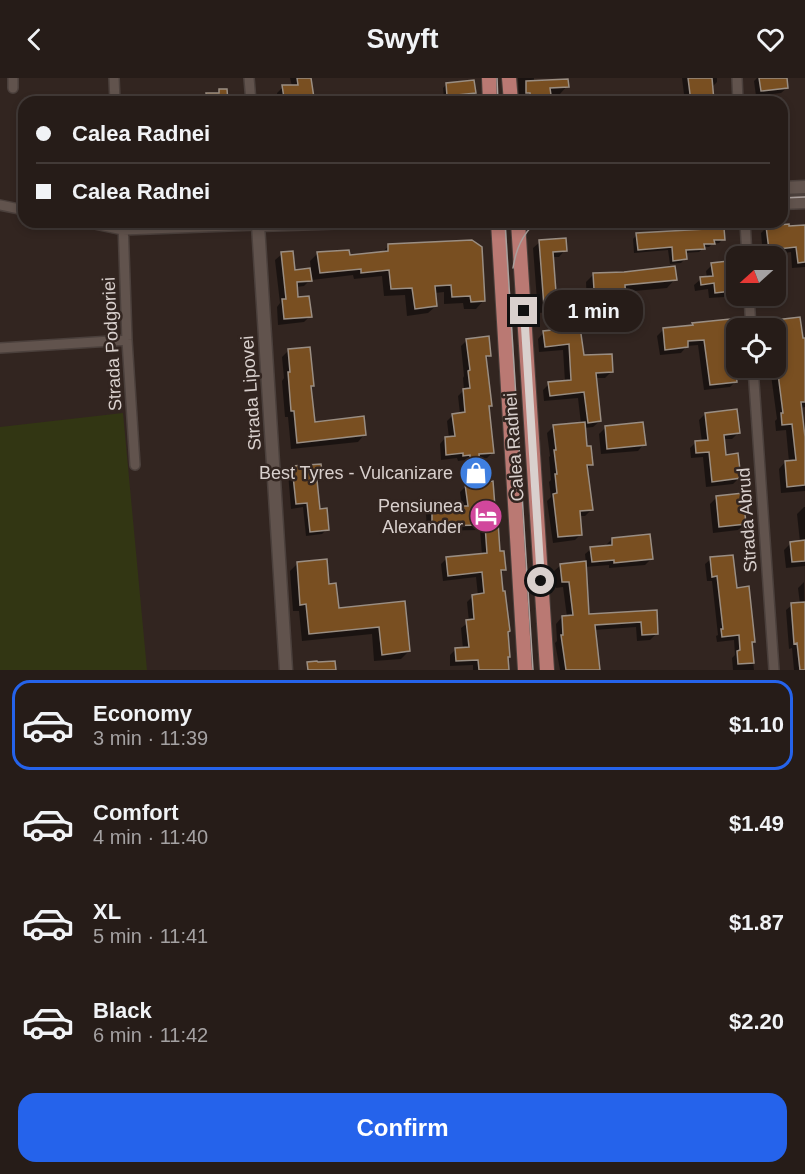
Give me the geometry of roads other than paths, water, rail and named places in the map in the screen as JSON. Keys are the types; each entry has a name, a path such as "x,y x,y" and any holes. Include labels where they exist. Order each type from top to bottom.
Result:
{"main road":[{"path":"489,78 490,96"},
{"path":"509,78 510,96"},
{"name":"Calea Radnei","path":"498,228 525,670"},
{"name":"Calea Radnei","path":"518,228 546,670"}],"street":[{"path":"114,78 115,96"},
{"path":"249,78 250,96"},
{"path":"737,78 738,96"},
{"path":"788,188 805,187"},
{"path":"788,203 805,202"},
{"path":"0,206 18,209"},
{"name":"Strada Podgoriei","path":"123,228 135,465"},
{"name":"Strada Lipovei","path":"258,228 286,670"},
{"path":"745,228 746,246"},
{"path":"0,348 128,340"},
{"name":"Strada Abrud","path":"754,378 774,670"}],"tram line":[{"path":"497,78 498,96"},
{"path":"788,198 805,197"},
{"path":"505,228 533,670"},
{"path":"513,268 520,243 531,228"}],"place":[{"name":"Best Tyres - Vulcanizare","path":"476,473"},
{"name":"Pensiunea Alexander","path":"486,516"}]}
